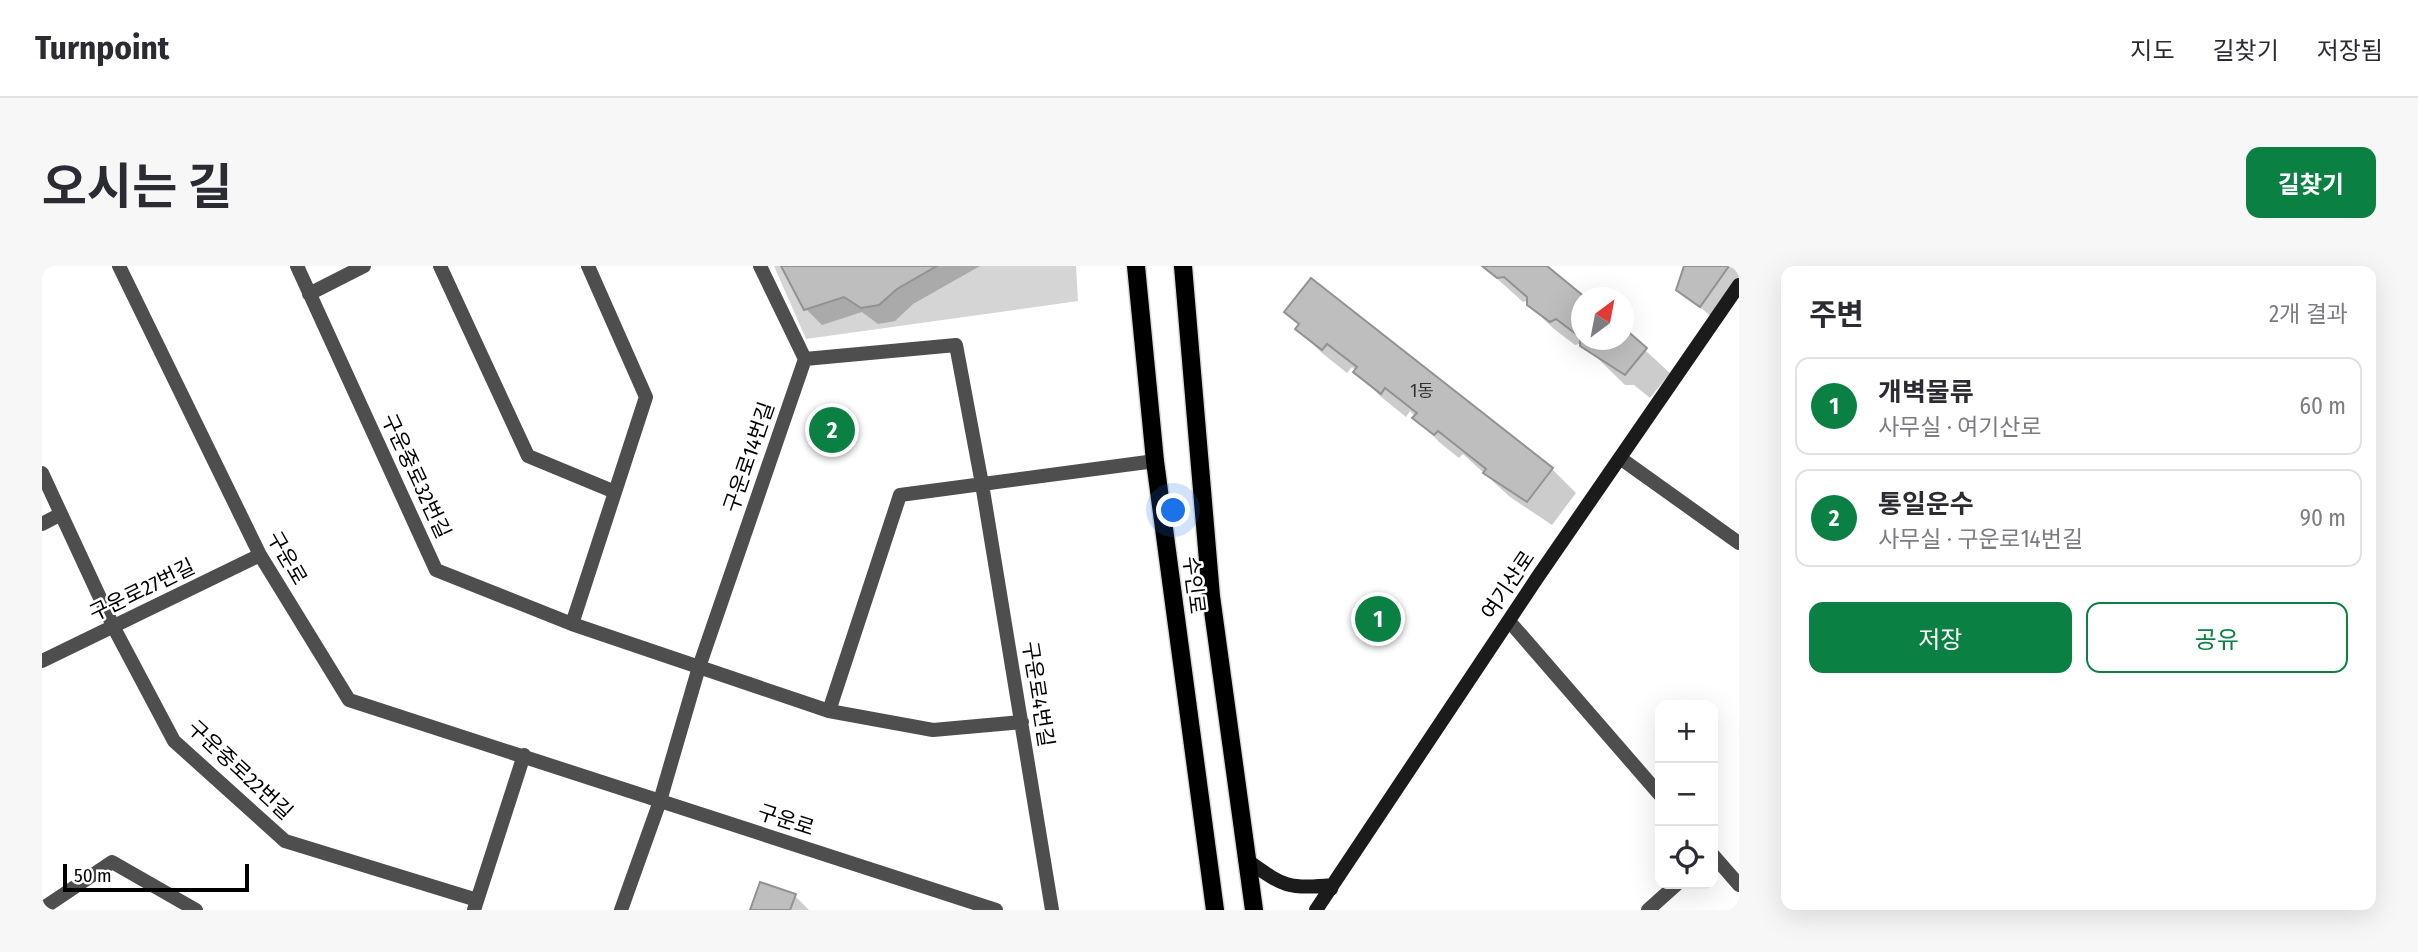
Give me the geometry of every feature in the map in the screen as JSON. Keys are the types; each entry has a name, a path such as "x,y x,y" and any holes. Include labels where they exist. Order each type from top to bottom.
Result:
{"main road":[{"name":"수인로","path":"1136,266 1155,461 1215,910"},
{"name":"수인로","path":"1183,266 1211,596 1254,910"}],"street":[{"name":"구운로","path":"119,266 260,555 349,700 996,910"},
{"name":"구운중로32번길","path":"297,266 436,570 572,624 699,667"},
{"path":"309,294 364,266"},
{"path":"440,266 528,456 615,492"},
{"path":"572,624 646,397 588,266"},
{"path":"760,266 805,359"},
{"name":"여기산로","path":"1316,910 1509,621 1739,285"},
{"name":"구운로4번길","path":"805,359 956,345 982,484 1052,910"},
{"name":"구운로14번길","path":"621,910 660,801 699,667 805,359"},
{"path":"1620,458 1739,543"},
{"path":"829,711 900,495 1155,461"},
{"name":"구운중로22번길","path":"42,473 114,628 174,741 285,841 475,905"},
{"path":"42,524 61,514"},
{"name":"구운로27번길","path":"42,661 260,555"},
{"path":"1509,621 1655,788"},
{"path":"699,667 829,711 933,730 1022,722"},
{"path":"475,905 524,755"},
{"path":"1245,859 1283,885 1302,888 1332,885 1322,910"},
{"path":"1718,861 1739,885"},
{"path":"42,909 112,862 196,910"},
{"path":"1648,910 1671,889"}],"shaded area":[{"path":"774,266 1076,266 1078,301 806,339"}],"building":[{"path":"781,266 937,266 897,289 879,305 861,308 844,297 804,310"},
{"path":"1482,266 1547,266 1573,287 1571,330 1556,319 1550,322 1527,305 1527,297 1504,277 1497,278"},
{"path":"1684,266 1729,266 1700,307 1676,290"},
{"path":"1311,278 1553,468 1527,502 1483,473 1486,469 1438,431 1434,435 1412,418 1417,413 1385,388 1381,394 1353,372 1357,367 1327,344 1322,350 1295,329 1299,324 1284,312"},
{"path":"1634,337 1647,348 1625,375 1586,350 1634,350"},
{"path":"760,882 796,894 790,910 750,910"}],"place":[{"name":"통일운수","path":"832,430"},
{"name":"개벽물류","path":"1378,619"}]}
